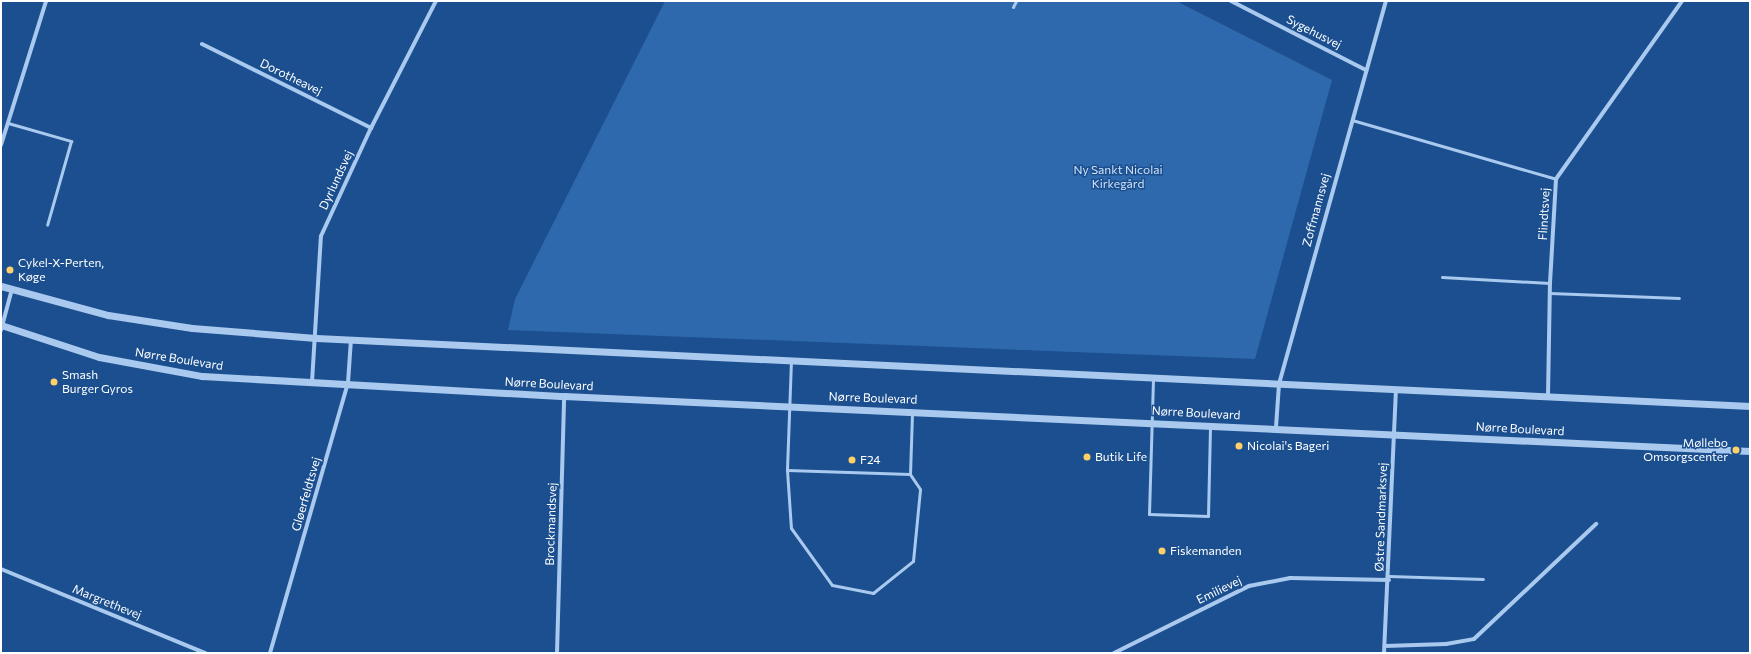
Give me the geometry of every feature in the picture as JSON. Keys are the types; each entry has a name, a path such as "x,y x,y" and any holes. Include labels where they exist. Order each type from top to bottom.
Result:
{"street":[{"path":"1,145 46,1"},
{"name":"Dyrlundsvej","path":"312,382 316,338 321,236 372,128 436,1"},
{"name":"Sygehusvej","path":"1232,1 1366,70"},
{"name":"Zoffmannsvej","path":"1276,427 1279,384 1386,1"},
{"name":"Flindtsvej","path":"1548,396 1550,283 1556,179 1682,1"},
{"name":"Dorotheavej","path":"202,44 372,128"},
{"path":"1,286 108,315 186,327 316,338 1750,406"},
{"path":"1,327 12,289"},
{"name":"Nørre Boulevard","path":"1,327 99,357 202,376 564,396 1276,427 1394,434 1750,450"},
{"name":"Gløerfeldtsvej","path":"270,653 348,383 351,339"},
{"name":"Østre Sandmarksvej","path":"1384,653 1389,578 1396,389"},
{"name":"Brockmandsvej","path":"557,653 564,396"},
{"path":"1385,646 1446,644 1474,639 1596,524"},
{"name":"Margrethevej","path":"1,569 205,653"},
{"name":"Emilievej","path":"1114,653 1249,586 1290,578 1389,578"}],"lane":[{"path":"1013,7 1016,1"},
{"path":"1352,120 1556,179"},
{"path":"8,123 71,141 47,225"},
{"path":"1442,276 1550,283"},
{"path":"1550,293 1679,298"},
{"path":"791,360 787,470 791,528 832,585 873,593 913,561 920,489 910,474 912,411"},
{"path":"1153,377 1149,514 1208,516 1210,424"},
{"path":"787,470 910,474"},
{"path":"1389,578 1483,580"}],"green space":[{"name":"Ny Sankt Nicolai Kirkegård","path":"665,1 1176,1 1332,80 1255,359 508,330 515,299"}],"place":[{"name":"Cykel-X-Perten, Køge","path":"10,270"},
{"name":"Smash Burger Gyros","path":"54,382"},
{"name":"Nicolai's Bageri","path":"1239,446"},
{"name":"Møllebo Omsorgscenter","path":"1736,450"},
{"name":"Butik Life","path":"1087,457"},
{"name":"F24","path":"852,460"},
{"name":"Fiskemanden","path":"1162,551"}]}
